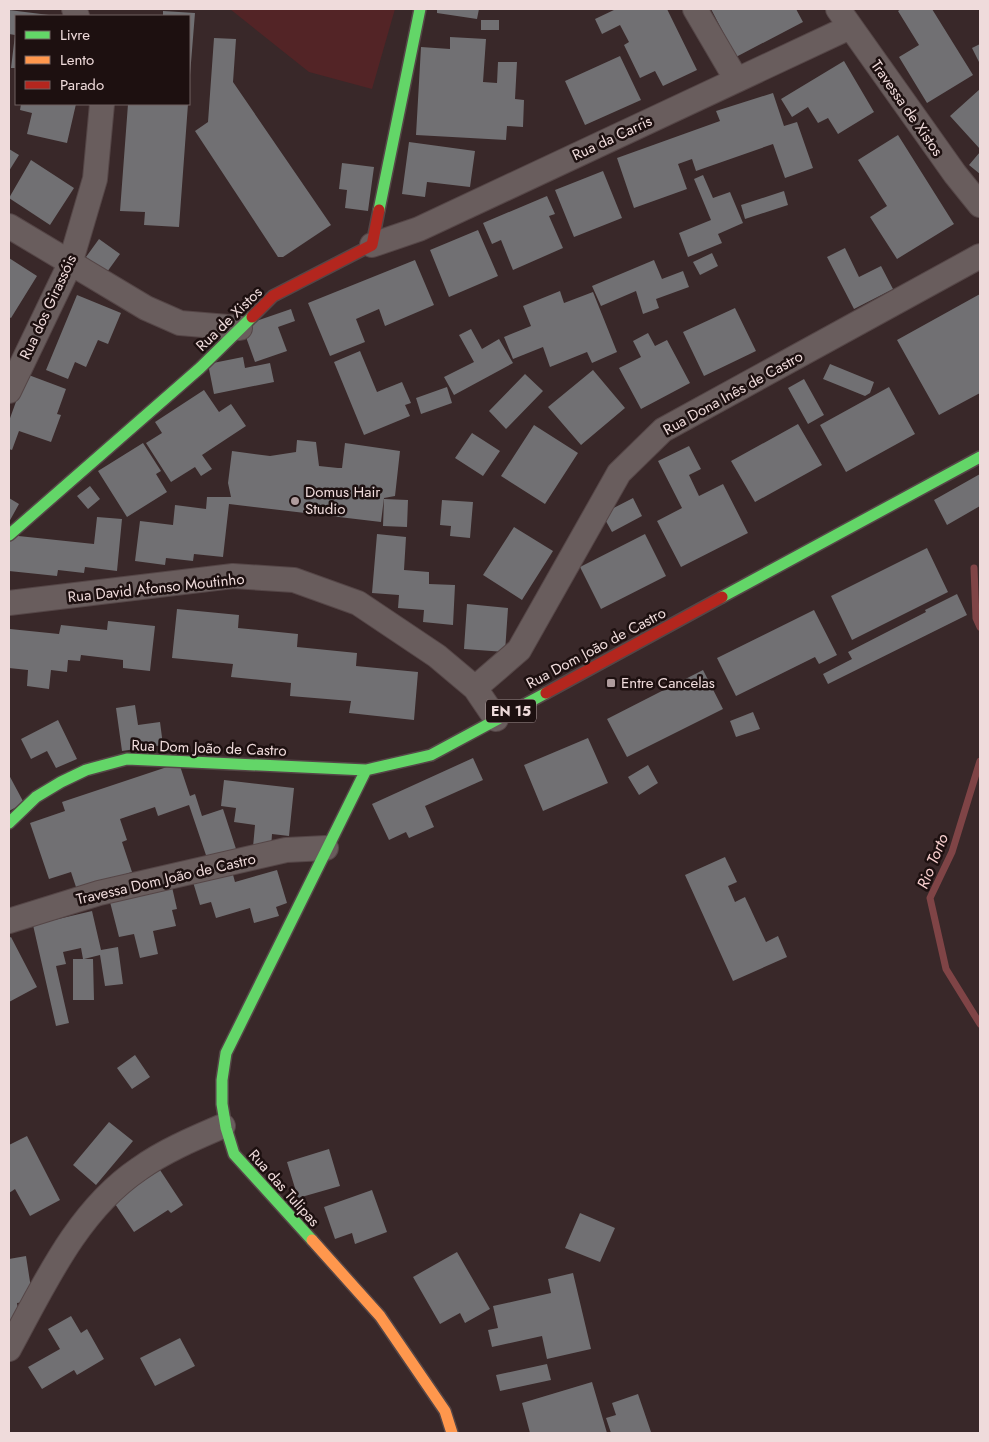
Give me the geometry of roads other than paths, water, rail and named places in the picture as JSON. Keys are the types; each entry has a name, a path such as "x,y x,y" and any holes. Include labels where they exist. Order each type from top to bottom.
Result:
{"street":[{"path":"372,245 420,9"},
{"path":"695,9 736,79"},
{"name":"Rua da Carris","path":"372,245 419,229 736,79 844,18"},
{"name":"Travessa de Xistos","path":"844,18 954,174 980,205"},
{"name":"Rua dos Girassóis","path":"9,392 70,264 95,179 102,105"},
{"path":"9,226 146,308 180,323 240,328"},
{"name":"Rua de Xistos","path":"9,535 200,368 273,296 372,245"},
{"name":"Rua Dona Inês de Castro","path":"475,688 519,650 619,473 663,430 980,256"},
{"name":"Rua Dom João de Castro","path":"9,823 36,797 61,782 86,770 127,759 366,770 431,755 980,457"},
{"name":"Rua David Afonso Moutinho","path":"9,603 233,576 294,580 358,603 437,656 475,688 496,719"},
{"name":"Rua das Tulipas","path":"366,770 226,1053 221,1086 223,1126 234,1154 380,1316 445,1412 452,1433"},
{"name":"Travessa Dom João de Castro","path":"9,921 99,893 286,850 326,848"},
{"path":"9,1349 73,1236 104,1199 138,1169 186,1142 223,1126"}],"waterway":[{"name":"Rio Torto","path":"974,568 976,618 980,627"},
{"name":"Rio Torto","path":"980,761 952,852 930,898 946,969 980,1024"}],"place":[{"name":"Domus Hair Studio","path":"295,501"},
{"name":"Entre Cancelas","path":"611,683"}]}
